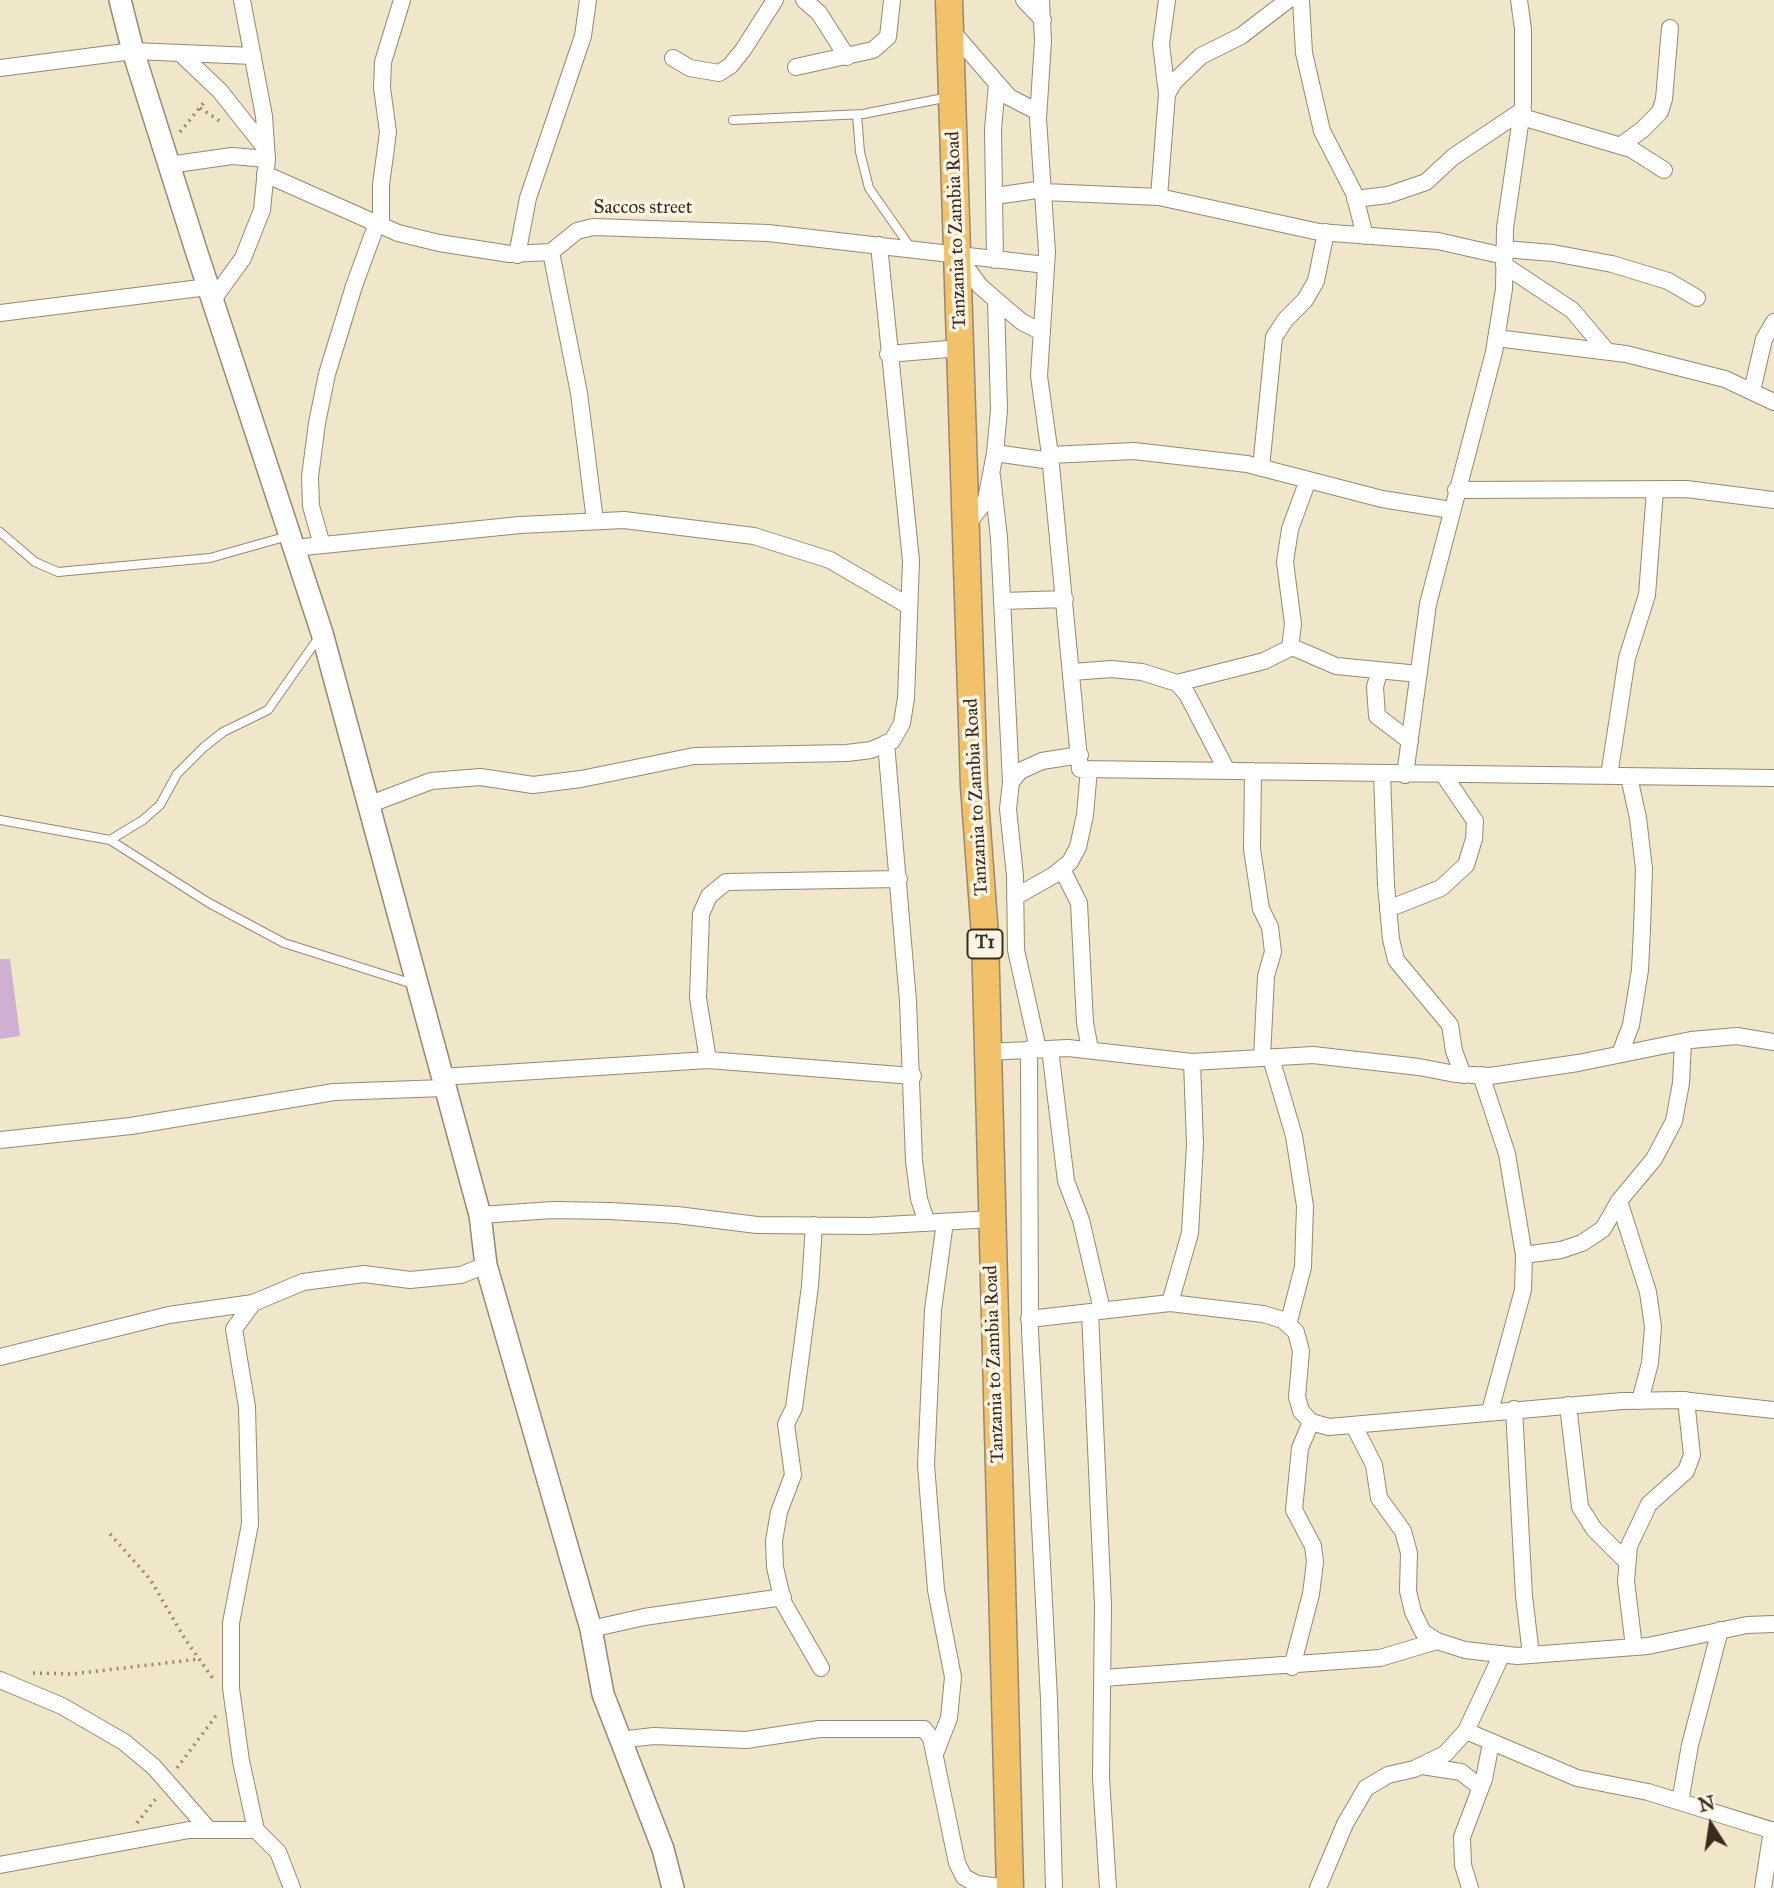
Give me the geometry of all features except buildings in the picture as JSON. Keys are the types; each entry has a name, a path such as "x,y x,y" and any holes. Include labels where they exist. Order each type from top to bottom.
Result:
{"highway":[{"name":"Tanzania to Zambia Road","path":"949,0 966,526 988,1052 1009,1888"}],"street":[{"path":"120,0 167,160 322,633 480,1215 486,1265 591,1629 603,1694 663,1849 673,1888"},
{"path":"322,545 311,506 310,477 317,423 327,374 379,224 388,132 382,88 383,62 402,0"},
{"path":"517,255 528,198 581,45 588,0"},
{"path":"673,58 690,68 719,73 730,66 743,50 775,0"},
{"path":"804,0 824,20 847,57"},
{"path":"824,20 825,0"},
{"path":"796,66 873,50 888,37 892,0"},
{"path":"1024,0 1043,20"},
{"path":"1015,897 1062,869 1078,847 1084,762 1039,376 1046,265 1038,112 1043,20 1041,0"},
{"path":"1159,197 1167,94 1161,44 1167,0"},
{"path":"1167,94 1174,82 1201,56 1241,36 1288,0"},
{"path":"1301,0 1304,53 1322,131 1355,199 1365,236"},
{"path":"1405,775 1429,604 1496,338 1522,114 1523,29 1519,0"},
{"path":"0,315 210,294 243,258 262,210 266,161 246,3"},
{"path":"1620,146 1660,112 1664,99 1670,28"},
{"path":"950,29 1009,97 1038,112"},
{"path":"1,65 133,51 253,56"},
{"path":"180,53 215,86 266,161"},
{"path":"995,260 993,130 997,84"},
{"path":"1355,199 1401,192 1426,182 1453,157 1522,114"},
{"path":"1522,114 1620,146 1664,170"},
{"path":"167,160 232,156 266,161 379,224 439,243 517,255 551,252 579,393 595,521"},
{"path":"995,195 1044,191 1159,197 1326,232 1438,241 1504,257 1553,253 1612,264 1668,281 1697,298"},
{"name":"Saccos street","path":"551,252 577,231 593,227 768,233 957,257 1046,265"},
{"path":"1261,468 1274,337 1286,319 1305,300 1316,281 1326,232"},
{"path":"368,805 431,781 480,777 533,785 581,779 694,756 846,753 870,750 892,741 902,723 911,561 879,245"},
{"path":"957,257 980,286 1022,322 1042,332"},
{"path":"1504,257 1572,310 1606,351"},
{"path":"966,526 986,500 992,476 999,410 996,300"},
{"path":"1752,391 1764,339 1774,322"},
{"path":"1496,338 1606,351 1725,379 1774,402"},
{"path":"888,354 960,348"},
{"path":"995,453 1050,458 1134,452 1261,468 1382,499 1451,510"},
{"path":"992,476 1003,601 1011,782 1008,809 1016,950 1066,1181 1081,1220 1096,1311 1103,1605 1101,1778 1108,1888"},
{"path":"1177,683 1264,661 1286,652 1290,646 1293,624 1285,562 1290,529 1308,480"},
{"path":"1456,490 1686,489 1774,500"},
{"path":"1609,776 1627,658 1647,595 1655,490"},
{"path":"292,541 322,545 520,525 624,520 754,536 830,561 909,606"},
{"path":"1003,601 1065,599"},
{"path":"1290,646 1336,667 1419,674"},
{"path":"1073,672 1111,669 1142,671 1177,683 1187,694 1226,769"},
{"path":"1379,672 1375,687 1377,716 1410,740"},
{"path":"886,743 888,796 899,879 913,1076 914,1161 919,1199 927,1223"},
{"path":"1011,782 1020,771 1042,761 1405,775 1774,778"},
{"path":"1253,771 1252,849 1261,909 1270,927 1273,952 1266,976 1267,1058 1294,1136 1306,1206 1303,1267 1288,1325"},
{"path":"1382,774 1388,909 1396,960 1450,1025 1454,1051 1463,1074"},
{"path":"1388,909 1441,888 1466,865 1474,839 1475,821 1443,775"},
{"path":"1620,1054 1631,1025 1640,970 1644,869 1638,818 1629,777"},
{"path":"1062,869 1079,903 1085,1023 1090,1049"},
{"path":"708,1060 698,998 701,914 709,896 726,882 899,879"},
{"path":"988,1052 1090,1049 1192,1062 1313,1055 1481,1075 1683,1042 1737,1036 1774,1042"},
{"path":"1524,1255 1561,1250 1582,1243 1603,1229 1619,1201 1654,1159 1674,1121 1681,1083 1683,1042"},
{"path":"1039,1049 1029,1319 1049,1699 1054,1888"},
{"path":"0,1140 156,1122 334,1092 708,1060 913,1076"},
{"path":"1170,1303 1189,1233 1195,1144 1192,1062"},
{"path":"1481,1075 1507,1154 1524,1255 1523,1290 1490,1411"},
{"path":"1619,1201 1648,1292 1653,1327 1650,1363 1640,1401"},
{"path":"480,1215 553,1210 610,1211 677,1215 757,1225 927,1223 992,1219"},
{"path":"935,1754 949,1718 953,1677 936,1590 926,1465 933,1310 945,1222"},
{"path":"814,1225 810,1286 794,1408 786,1424 793,1475 779,1512 774,1541 775,1567 783,1598 801,1638 821,1668"},
{"path":"0,1357 169,1315 253,1303 303,1282 364,1274 410,1280 461,1275 486,1265"},
{"path":"253,1303 234,1329 247,1407 250,1524 231,1623 230,1701 256,1830 278,1852 292,1888"},
{"path":"1029,1319 1170,1303 1263,1314 1288,1325 1296,1332 1301,1351 1297,1397 1301,1411 1311,1422 1329,1427 1490,1411 1640,1401 1686,1400 1774,1410"},
{"path":"1634,1647 1626,1581 1629,1546 1649,1504 1686,1471 1692,1455 1686,1400"},
{"path":"1568,1405 1580,1507 1594,1529 1627,1562"},
{"path":"1514,1409 1524,1596 1531,1655"},
{"path":"1292,1667 1311,1594 1315,1562 1313,1546 1294,1510 1300,1448 1311,1422"},
{"path":"1354,1426 1374,1465 1379,1498 1403,1531 1409,1553 1408,1591 1413,1612 1423,1632 1437,1641 1465,1650 1531,1655 1634,1647 1720,1630 1774,1624"},
{"path":"591,1629 644,1617 783,1598"},
{"path":"1680,1802 1690,1745 1720,1630"},
{"path":"1103,1678 1222,1667 1292,1667 1380,1658 1437,1641"},
{"path":"1318,1888 1345,1824 1366,1788 1388,1775 1420,1766 1445,1754 1466,1731 1502,1654"},
{"path":"0,1680 62,1706 124,1742 167,1782 209,1830"},
{"path":"619,1740 654,1736 746,1740 819,1729 924,1729 931,1738 935,1754 962,1882 1009,1888"},
{"path":"1466,1731 1577,1778 1648,1792 1773,1831 1763,1888"},
{"path":"1470,1888 1463,1865 1462,1837 1480,1787 1491,1743"},
{"path":"1420,1766 1442,1767 1461,1772 1480,1787"},
{"path":"0,1865 189,1830 256,1830"}],"lane":[{"path":"733,120 857,115 953,96"},
{"path":"857,115 860,152 869,188 913,250"},
{"path":"0,532 35,562 58,572 210,558 292,541"},
{"path":"110,840 143,820 160,805 177,774 204,747 223,732 268,710 322,633"},
{"path":"0,820 110,840 209,903 284,943 416,985"}],"path":[{"path":"167,160 215,86"},
{"path":"110,1534 150,1579 200,1660 230,1701 124,1842"},
{"path":"28,1673 72,1674 200,1660"}]}
